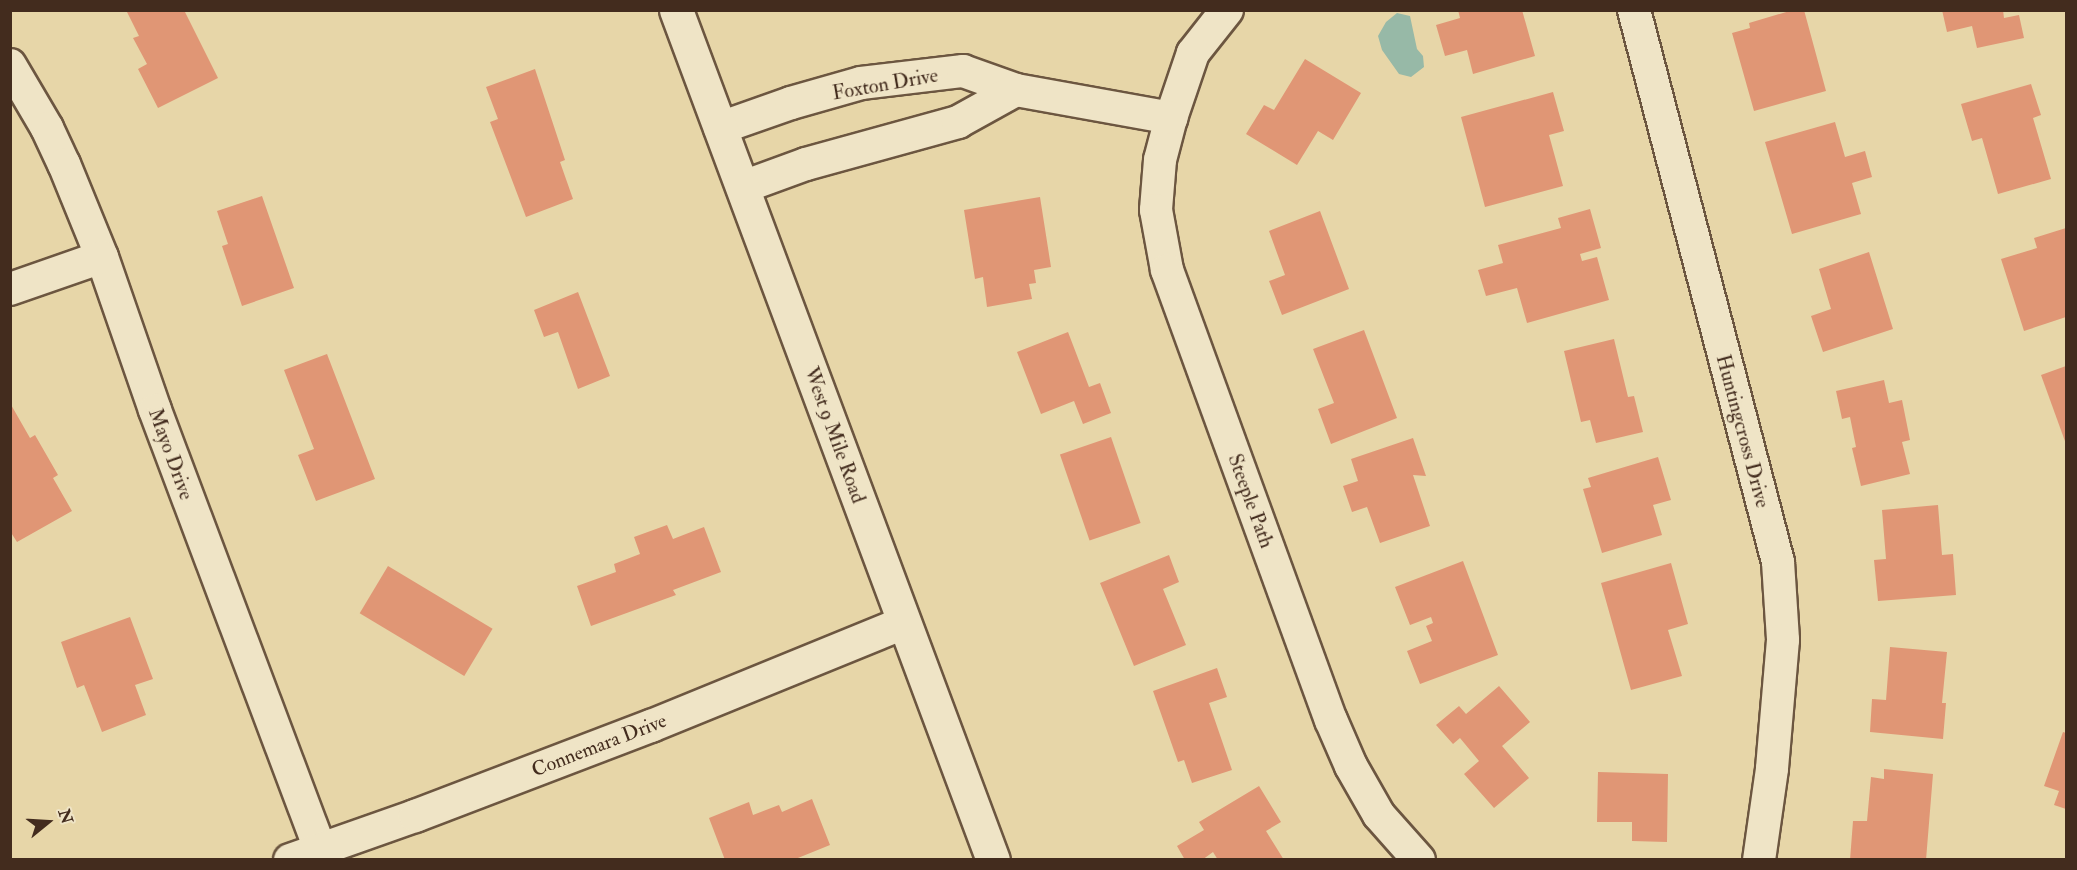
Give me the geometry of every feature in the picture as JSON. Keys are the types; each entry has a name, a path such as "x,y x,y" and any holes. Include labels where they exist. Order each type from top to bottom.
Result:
{"street":[{"name":"West 9 Mile Road","path":"676,10 993,860"},
{"path":"1170,118 1193,53 1227,10"},
{"name":"Huntingcross Drive","path":"1634,10 1778,562 1783,640 1772,769 1758,860"},
{"name":"Mayo Drive","path":"10,65 47,128 102,257 155,410 320,849"},
{"name":"Foxton Drive","path":"720,128 791,103 861,83 963,71 1016,90 1170,118"},
{"path":"743,188 817,161 958,122 1016,90"},
{"name":"Steeple Path","path":"1170,118 1157,183 1156,210 1167,270 1346,755 1379,815 1419,860"},
{"path":"10,289 102,257"},
{"name":"Connemara Drive","path":"290,860 415,816 651,726 904,623"}],"shaded area":[{"path":"1397,13 1410,16 1417,49 1423,56 1424,67 1411,77 1399,74 1382,50 1378,36 1386,22"}],"building":[{"path":"126,10 184,10 218,78 158,108 138,69 147,64 133,38 139,36"},
{"path":"1458,10 1522,10 1535,56 1473,74 1467,50 1445,56 1436,25 1460,18"},
{"path":"1793,10 1804,10 1826,91 1754,111 1732,33 1750,28 1749,23"},
{"path":"1942,10 2003,10 2004,18 2019,15 2024,38 1977,48 1972,26 1947,32"},
{"path":"1305,59 1361,93 1333,140 1318,131 1297,165 1246,134 1264,105 1274,110"},
{"path":"535,69 565,160 560,162 573,199 526,217 490,122 498,119 486,87"},
{"path":"2031,84 2041,115 2033,118 2051,179 1998,194 1982,138 1972,141 1961,104"},
{"path":"1553,92 1564,131 1549,135 1563,186 1485,207 1461,117"},
{"path":"1835,122 1845,157 1865,151 1872,177 1852,183 1861,214 1792,234 1765,142"},
{"path":"262,196 294,288 242,306 222,246 228,244 217,211"},
{"path":"1040,197 1051,267 1034,270 1036,283 1029,284 1032,299 987,307 983,277 975,279 964,210"},
{"path":"1590,209 1601,248 1580,254 1582,261 1597,257 1609,300 1527,323 1517,288 1486,296 1478,270 1503,263 1498,245 1561,228 1558,218"},
{"path":"1320,211 1349,289 1282,315 1269,281 1285,275 1269,231"},
{"path":"2066,228 2066,317 2024,331 2001,259 2037,248 2034,238"},
{"path":"1869,252 1893,329 1823,352 1811,316 1831,309 1819,269"},
{"path":"578,292 610,376 578,389 558,332 544,337 534,310"},
{"path":"1364,330 1397,418 1331,444 1318,409 1334,403 1313,349"},
{"path":"1068,332 1089,387 1100,383 1111,413 1083,424 1074,401 1041,414 1017,352"},
{"path":"1614,339 1628,397 1634,396 1643,432 1596,443 1590,420 1581,422 1564,351"},
{"path":"327,354 375,479 316,501 298,455 314,449 284,370"},
{"path":"2066,366 2066,444 2041,375"},
{"path":"1884,380 1889,403 1902,400 1910,440 1902,442 1910,474 1861,486 1852,448 1856,447 1850,417 1842,419 1836,391"},
{"path":"10,403 30,438 35,435 58,475 53,478 72,511 17,542 10,531"},
{"path":"1111,437 1141,523 1090,541 1060,455"},
{"path":"1413,438 1426,476 1413,475 1430,526 1380,543 1367,507 1352,512 1343,486 1358,481 1351,459"},
{"path":"1658,457 1671,500 1653,505 1662,535 1602,553 1583,489 1591,487 1588,478"},
{"path":"1938,505 1942,555 1953,554 1956,595 1878,601 1874,560 1886,559 1882,510"},
{"path":"667,525 673,539 704,527 721,572 673,590 676,595 591,626 577,586 616,572 614,564 640,554 634,537"},
{"path":"1169,555 1179,582 1163,589 1186,645 1134,666 1100,583"},
{"path":"1463,561 1498,655 1420,684 1407,651 1432,641 1426,626 1433,623 1431,617 1410,625 1395,587"},
{"path":"1671,563 1688,624 1668,630 1682,676 1631,690 1601,583"},
{"path":"388,566 493,629 464,676 360,613"},
{"path":"130,617 153,679 135,685 146,715 102,732 84,685 77,688 61,642"},
{"path":"1890,647 1947,652 1942,703 1946,703 1943,739 1870,732 1872,699 1886,700"},
{"path":"1217,668 1227,697 1209,703 1232,770 1192,783 1184,760 1178,762 1153,691"},
{"path":"1499,686 1530,722 1502,746 1529,778 1494,808 1464,774 1479,761 1460,738 1453,744 1436,725 1459,706 1466,714"},
{"path":"2063,732 2066,733 2066,809 2054,805 2059,791 2044,786"},
{"path":"1884,769 1933,774 1926,860 1850,860 1853,821 1867,821 1871,777 1884,779"},
{"path":"1598,772 1668,774 1667,842 1632,841 1632,822 1597,822"},
{"path":"1259,786 1281,822 1266,831 1284,860 1218,860 1213,852 1202,860 1185,860 1177,846 1204,830 1199,822"},
{"path":"812,799 830,845 793,860 725,860 709,818 749,802 753,815 779,805 782,812"}]}
